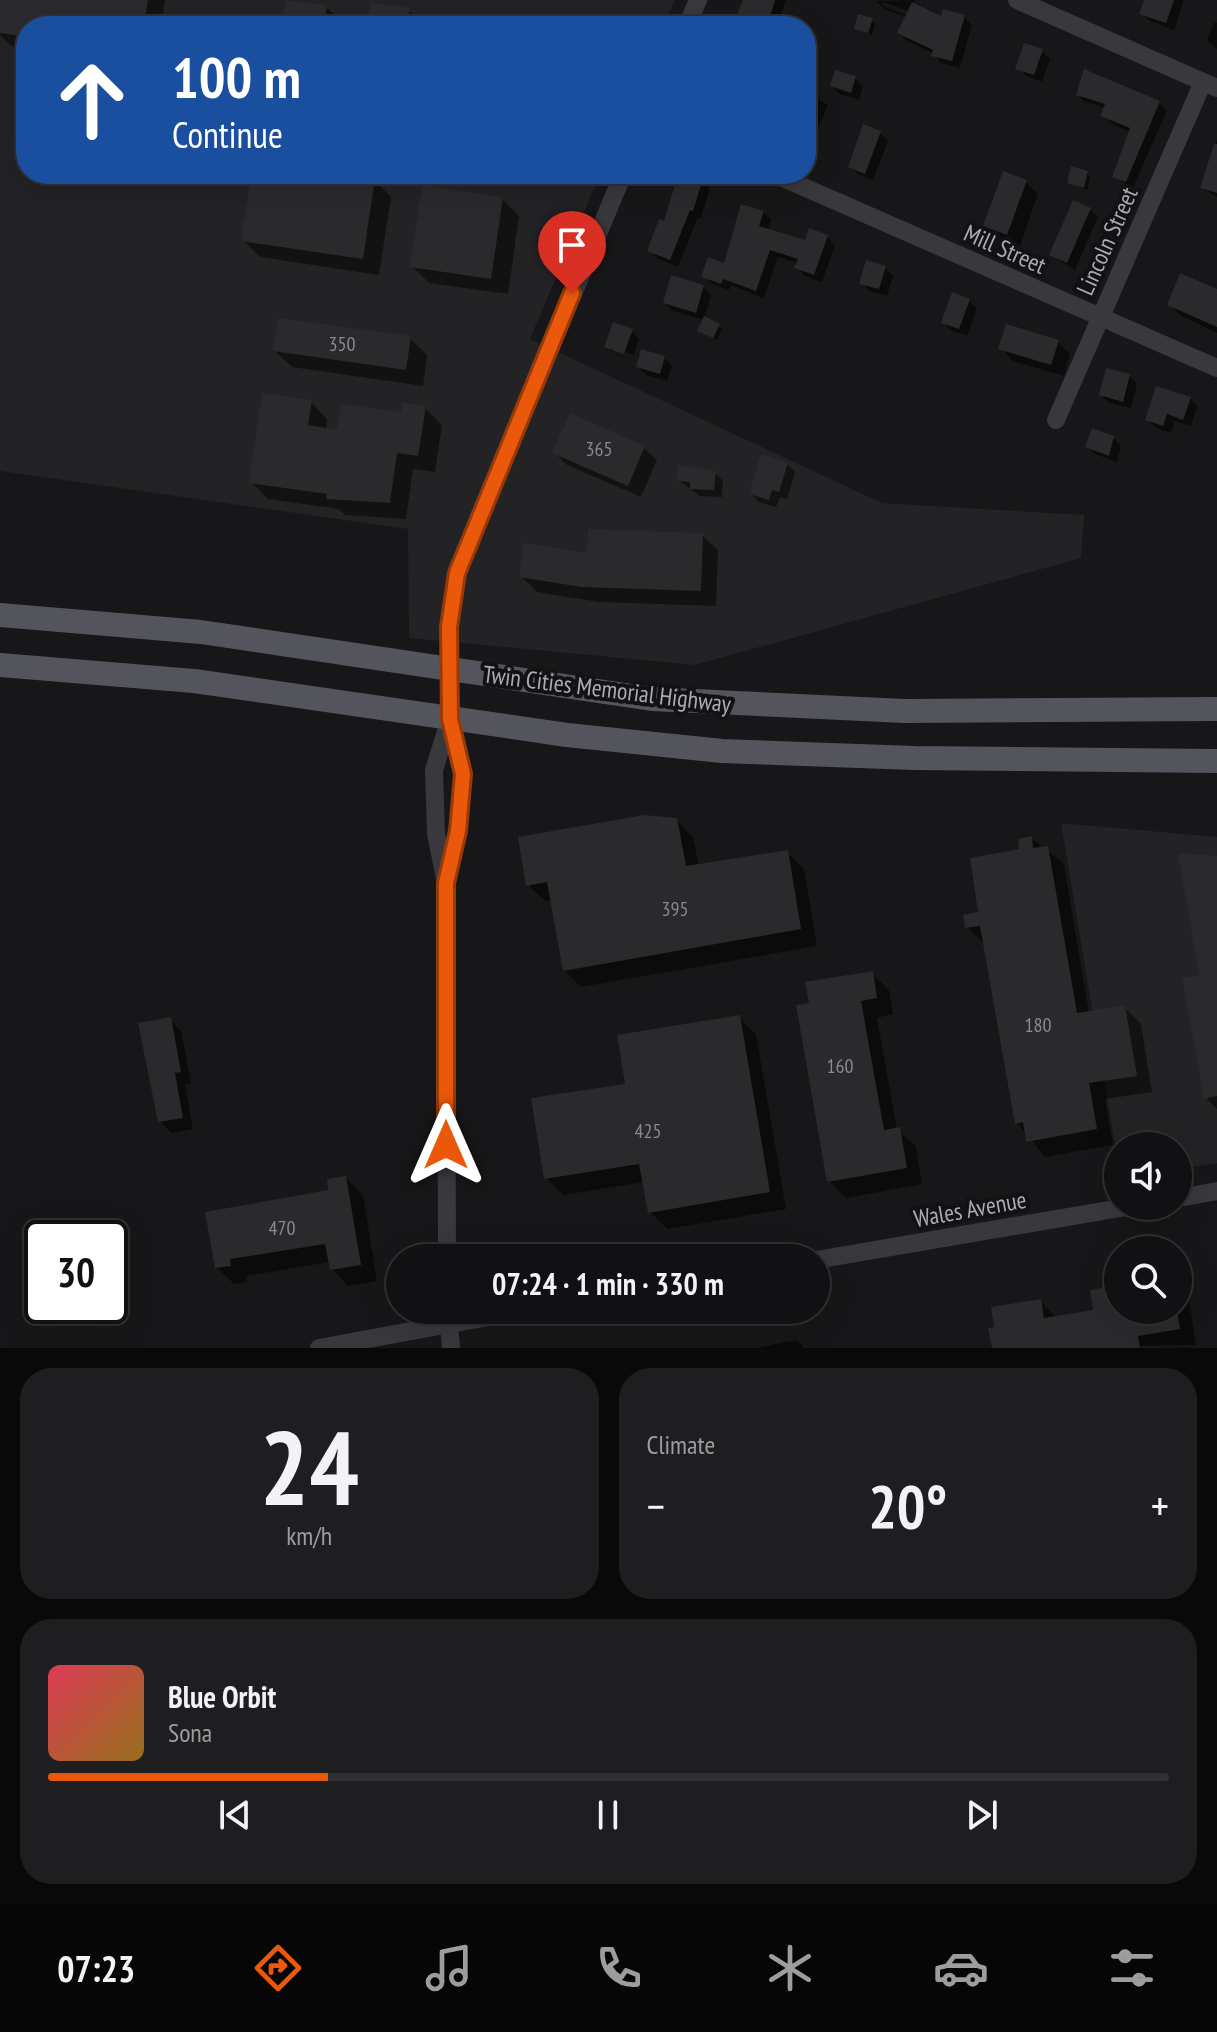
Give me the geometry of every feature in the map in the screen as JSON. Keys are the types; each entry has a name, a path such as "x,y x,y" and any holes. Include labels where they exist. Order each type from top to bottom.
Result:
{"main road":[{"name":"Twin Cities Memorial Highway","path":"0,615 201,632 652,699 904,711 1217,709"},
{"name":"Twin Cities Memorial Highway","path":"0,665 194,681 450,719 722,751 914,758 1217,761"}],"street":[{"path":"1017,0 1210,85"},
{"name":"Lincoln Street","path":"1056,420 1100,317 1210,85"},
{"path":"446,883 458,831 463,774 450,719 449,627 457,573 619,184"},
{"name":"Mill Street","path":"797,184 1217,368"},
{"path":"447,1244 446,883 436,834 434,770 450,719"},
{"path":"1192,1195 1217,1191"},
{"name":"Wales Avenue","path":"830,1258 1104,1211"},
{"path":"319,1348 416,1324"},
{"path":"449,1324 451,1348"}],"shaded area":[{"path":"0,0 675,0 668,16 16,16 16,184 596,184 530,339 882,503 1084,515 1081,558 695,665 409,638 408,529 0,471"},
{"path":"1061,823 1217,837 1217,1163 1192,1167 1192,1132 1113,1132"}],"building":[{"path":"0,0 148,0 146,16 16,16 16,35 0,33"},
{"path":"286,0 327,5 325,16 284,16"},
{"path":"743,0 775,0 770,16 736,16"},
{"path":"1144,0 1174,0 1166,23 1139,14"},
{"path":"371,2 410,8 409,16 369,16"},
{"path":"912,2 941,16 943,9 965,15 952,61 931,56 933,50 897,33"},
{"path":"858,14 873,18 868,33 854,29"},
{"path":"1024,43 1043,49 1034,75 1015,69"},
{"path":"1084,69 1160,101 1126,182 1112,177 1130,128 1100,116 1105,104 1076,95"},
{"path":"835,70 856,76 851,93 830,86"},
{"path":"863,124 881,131 865,174 848,167"},
{"path":"1214,144 1217,144 1217,193 1200,188"},
{"path":"1071,166 1088,171 1084,188 1067,183"},
{"path":"1003,171 1027,180 1007,235 983,226"},
{"path":"250,184 374,184 363,259 241,241"},
{"path":"675,184 701,184 693,211 690,210 670,260 647,251 659,219 664,221"},
{"path":"422,185 503,197 491,279 410,267"},
{"path":"1073,200 1091,208 1067,263 1049,255"},
{"path":"741,204 764,211 759,226 805,240 809,228 828,235 814,275 794,268 798,259 770,250 756,291 723,279 721,284 701,277 708,257 724,263"},
{"path":"866,260 886,266 879,289 859,284"},
{"path":"1180,273 1217,289 1217,327 1167,305"},
{"path":"671,275 704,285 696,313 663,303"},
{"path":"952,292 970,299 959,329 941,323"},
{"path":"704,316 720,324 713,338 697,331"},
{"path":"278,318 411,336 406,370 273,351"},
{"path":"613,322 633,329 624,354 604,347"},
{"path":"1006,324 1059,340 1051,365 998,349"},
{"path":"641,349 665,356 660,374 636,367"},
{"path":"1106,368 1130,374 1123,402 1099,395"},
{"path":"1156,386 1191,397 1183,420 1167,414 1163,426 1145,420"},
{"path":"262,393 312,400 308,425 337,430 341,404 401,412 402,402 426,406 418,456 397,453 390,503 326,499 327,494 249,483"},
{"path":"570,413 645,446 628,486 552,453"},
{"path":"1092,428 1114,436 1109,456 1085,447"},
{"path":"761,454 788,462 779,492 772,490 769,500 749,494"},
{"path":"678,465 716,471 714,490 690,489 690,482 677,481"},
{"path":"588,529 703,533 701,591 582,587 519,577 524,543 587,553"},
{"path":"644,815 677,818 686,866 788,850 801,929 563,971 547,882 526,886 518,837"},
{"path":"1032,836 1033,848 1048,846 1077,1013 1125,1005 1137,1076 1089,1083 1097,1129 1026,1142 1023,1122 1015,1124 980,926 965,928 963,915 978,912 970,858 1019,849 1018,839"},
{"path":"1178,853 1217,856 1217,1096 1204,1099 1182,978 1199,975"},
{"path":"873,971 877,998 861,1001 884,1130 900,1127 907,1168 827,1182 796,1005 809,1003 805,982"},
{"path":"740,1015 770,1192 648,1213 639,1164 544,1179 531,1098 625,1084 617,1035"},
{"path":"171,1017 181,1072 175,1073 183,1118 158,1122 138,1023"},
{"path":"346,1176 361,1265 330,1270 325,1244 230,1259 231,1266 215,1268 205,1212 328,1190 327,1179"},
{"path":"1104,1288 1104,1324 1179,1324 1180,1329 1138,1336 1140,1348 992,1348 988,1328 994,1327 991,1307 1041,1299 1044,1318 1093,1310 1090,1290"}],"route":[{"path":"446,1145 446,883 458,831 463,774 450,719 449,627 457,573 572,293"}]}
